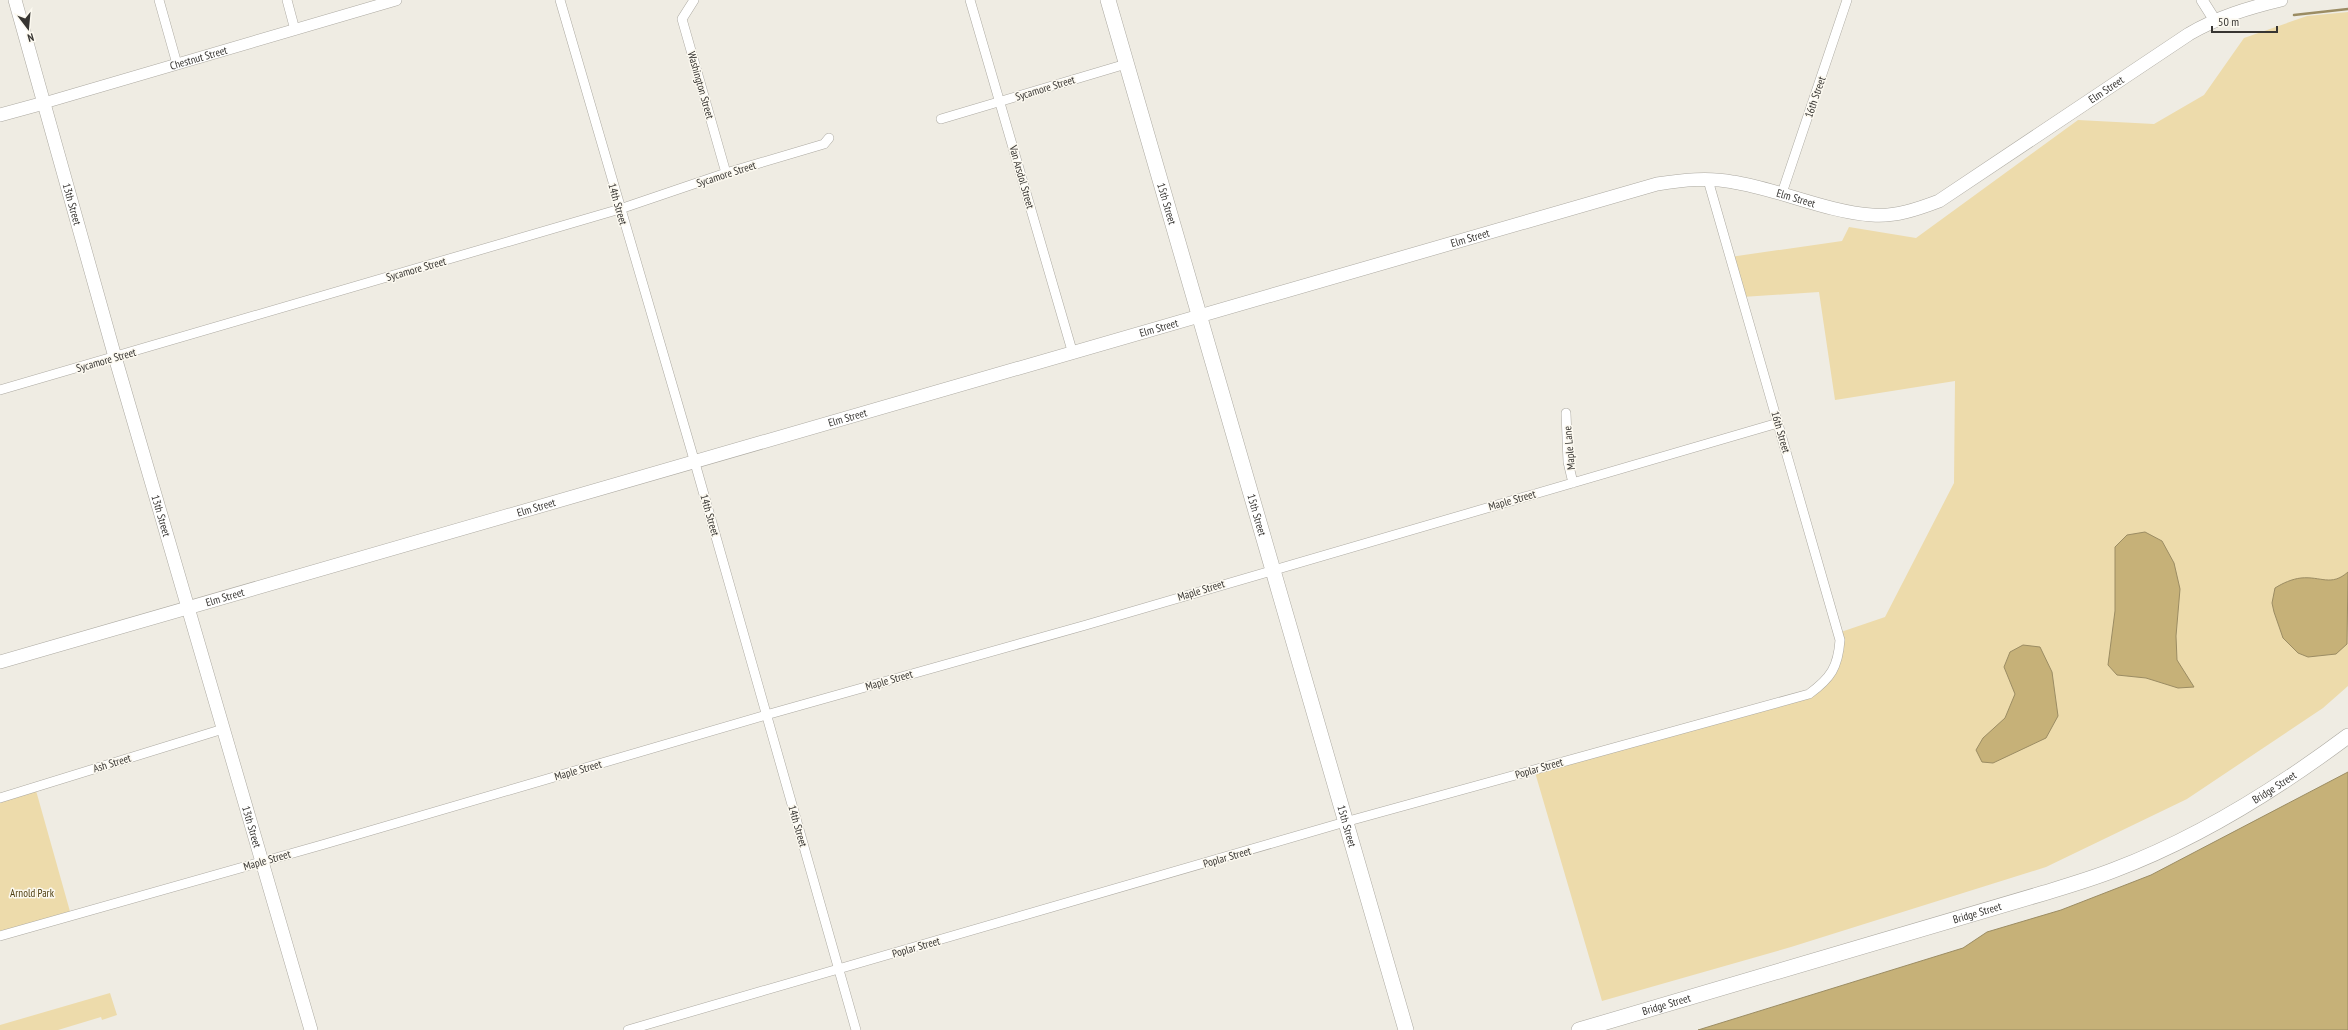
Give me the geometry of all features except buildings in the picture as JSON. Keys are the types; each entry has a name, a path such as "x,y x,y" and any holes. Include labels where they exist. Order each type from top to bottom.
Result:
{"main road":[{"name":"13th Street","path":"15,0 115,357 311,1030"},
{"name":"15th Street","path":"1108,0 1406,1030"},
{"name":"Elm Street","path":"0,662 695,463 1658,184 1688,180 1733,181 1848,212 1872,215 1915,210 1939,201 2189,34 2214,20 2252,6 2281,0"},
{"name":"Chestnut Street","path":"0,115 44,103"},
{"name":"Bridge Street","path":"1579,1030 2022,900 2114,870 2176,842 2261,796 2316,760 2348,736"}],"street":[{"path":"159,0 177,64"},
{"path":"287,0 295,30"},
{"name":"Chestnut Street","path":"44,103 396,0"},
{"name":"14th Street","path":"560,0 695,463 856,1030"},
{"name":"Washington Street","path":"694,0 682,19 726,173"},
{"name":"Van Arsdol Street","path":"970,0 1073,354"},
{"name":"16th Street","path":"1782,193 1847,0"},
{"path":"2202,0 2214,20"},
{"name":"Sycamore Street","path":"942,119 1126,64"},
{"name":"Sycamore Street","path":"0,390 620,209 726,173 824,144 829,138"},
{"name":"16th Street","path":"1708,180 1840,640 1839,660 1825,682"},
{"name":"Maple Lane","path":"1566,413 1568,462 1573,482"},
{"name":"Maple Street","path":"0,936 262,862 766,714 1086,625 1273,569 1778,423"},
{"name":"Poplar Street","path":"628,1030 1345,822 1809,694 1825,682"},
{"name":"Ash Street","path":"0,798 223,729"}],"green space":[{"path":"2348,12 2348,686 2323,708 2187,799 2046,867 1791,947 1602,1001 1534,769 1809,694 1839,660 1838,633 1885,617 1954,483 1955,381 1835,400 1819,292 1742,297 1730,257 1842,241 1849,227 1916,238 2078,120 2154,124 2204,95 2244,38 2307,16"},
{"name":"Arnold Park","path":"35,787 71,915 0,936 0,798"},
{"path":"110,993 117,1015 102,1020 101,1017 58,1030 0,1030 0,1025"}],"shaded area":[{"path":"2145,532 2162,541 2174,563 2180,589 2176,636 2177,660 2194,687 2178,688 2146,678 2117,675 2108,665 2115,611 2115,547 2127,535"},
{"path":"2348,572 2347,644 2336,654 2308,657 2298,653 2283,638 2272,603 2275,588 2281,584 2298,579 2336,579"},
{"path":"2023,645 2040,647 2052,672 2058,716 2046,738 1993,763 1982,762 1976,750 1983,738 2005,718 2015,694 2004,667 2010,652"},
{"path":"2348,772 2348,1030 1698,1030 1963,948 1987,932 2061,910 2151,875"}],"waterway":[{"path":"2294,15 2348,9"}]}
